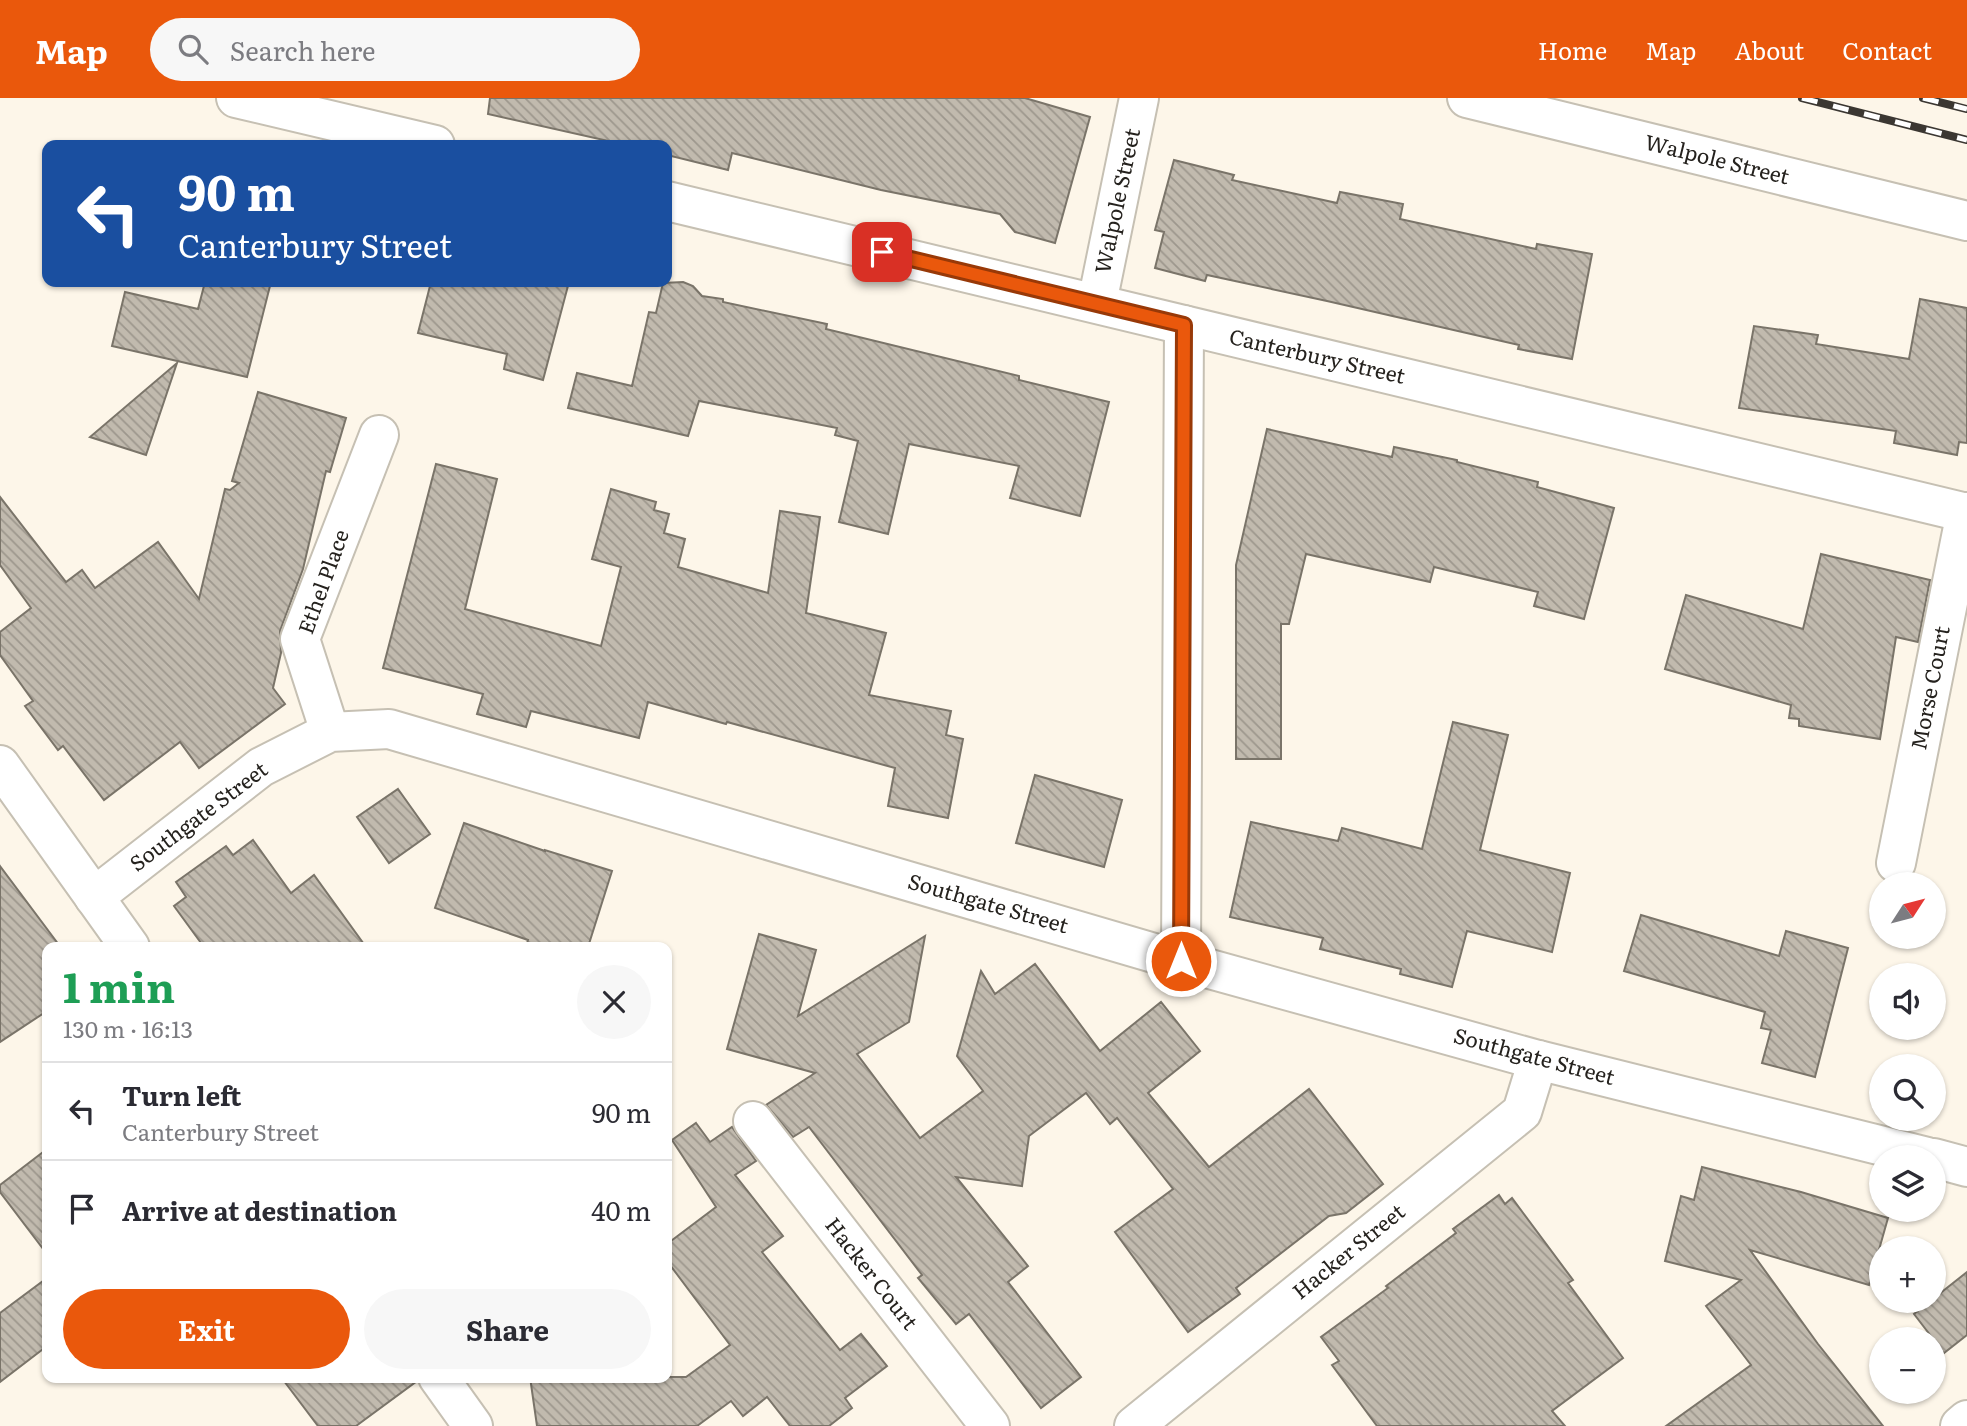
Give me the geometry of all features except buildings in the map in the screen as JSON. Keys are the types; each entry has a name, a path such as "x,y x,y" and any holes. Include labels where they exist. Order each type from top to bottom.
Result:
{"street":[{"path":"236,98 414,140"},
{"name":"Walpole Street","path":"1097,303 1139,98"},
{"name":"Walpole Street","path":"1467,98 1967,221"},
{"name":"Canterbury Street","path":"672,202 1967,512"},
{"path":"1181,961 1184,325"},
{"name":"Ethel Place","path":"330,732 300,639 379,435"},
{"name":"Morse Court","path":"1896,863 1967,512"},
{"name":"Southgate Street","path":"94,897 261,767 330,732 389,729 1181,961 1538,1060 1879,1145"},
{"path":"0,765 126,942"},
{"name":"Hacker Street","path":"1134,1426 1522,1112 1538,1060"},
{"name":"Hacker Court","path":"753,1121 990,1426"},
{"path":"1946,1161 1967,1167"},
{"path":"442,1383 473,1426"},
{"path":"1960,1426 1967,1420"}],"railway":[{"path":"1802,98 1967,140"},
{"path":"1923,98 1967,109"}],"route":[{"path":"882,252 1184,325 1181,961"}]}
